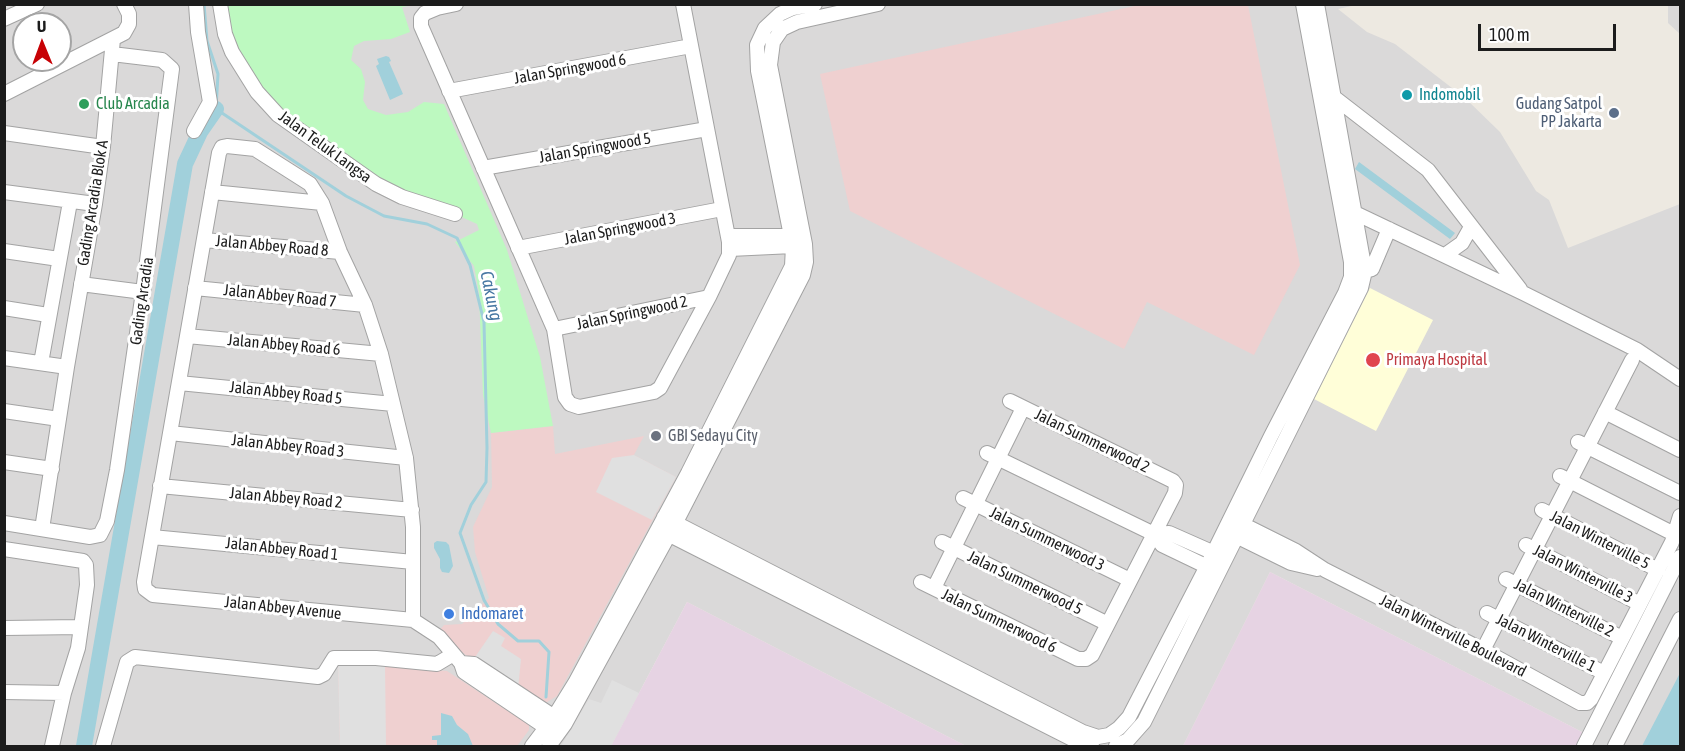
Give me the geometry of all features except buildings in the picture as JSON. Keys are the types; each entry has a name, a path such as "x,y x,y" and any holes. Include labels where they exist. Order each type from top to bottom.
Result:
{"street":[{"path":"4,20 37,4"},
{"path":"6,89 124,33 129,24 129,14 124,4"},
{"path":"194,131 210,102 198,32 196,4"},
{"name":"Jalan Teluk Langsa","path":"220,4 225,34 232,52 257,92 278,115 376,184 402,197 455,214"},
{"path":"456,4 425,13 421,18 421,26 554,329 565,397 570,404 579,406 654,392 660,388 709,297 729,242 683,4"},
{"path":"532,747 554,730 667,525 792,266 796,239 772,110 756,58 758,40 771,22 780,14 793,8 815,4"},
{"path":"772,110 770,56 773,42 782,29 807,18 878,4"},
{"path":"1116,747 1128,740 1144,722 1213,569 1351,277 1348,215 1333,126 1303,4"},
{"path":"1317,4 1335,98 1333,126"},
{"name":"Gading Arcadia Blok A","path":"67,367 103,147 113,39"},
{"name":"Jalan Springwood 6","path":"449,91 691,46"},
{"name":"Gading Arcadia","path":"4,523 90,537 100,535 104,530 117,470 172,69 162,60 112,54"},
{"path":"1335,98 1428,170 1523,293"},
{"name":"Jalan Springwood 5","path":"483,168 707,129"},
{"path":"4,133 103,147"},
{"path":"152,537 219,153 222,147 227,146 255,149 310,184 322,203 340,252 365,305 381,354 406,458 412,510 418,624 439,637 457,659 464,672 554,730"},
{"path":"4,192 95,204"},
{"path":"212,192 322,203"},
{"path":"41,363 70,202"},
{"name":"Jalan Springwood 3","path":"519,248 722,209"},
{"path":"1348,215 1389,229 1523,293 1637,350 1680,379"},
{"path":"1220,555 1239,530 1360,288 1365,271 1348,215"},
{"path":"1445,255 1462,243 1471,227"},
{"path":"1365,271 1372,269 1389,229"},
{"path":"729,242 796,239"},
{"name":"Jalan Abbey Road 8","path":"204,240 340,252"},
{"path":"4,251 59,259"},
{"path":"81,284 143,292"},
{"name":"Jalan Abbey Road 7","path":"195,288 365,305"},
{"name":"Jalan Springwood 2","path":"554,329 709,297"},
{"path":"4,308 48,315"},
{"name":"Jalan Abbey Road 6","path":"187,336 381,354"},
{"path":"4,358 67,367 42,529"},
{"path":"1483,650 1493,616 1582,444 1605,412 1632,360"},
{"name":"Jalan Abbey Road 5","path":"178,383 393,404"},
{"name":"Jalan Summerwood 2","path":"1010,401 1173,481 1176,485 1175,493 1154,534"},
{"path":"948,544 993,455 1023,408"},
{"path":"4,411 59,419"},
{"path":"1605,412 1680,450"},
{"name":"Jalan Abbey Road 3","path":"170,433 406,458"},
{"path":"1582,444 1680,493"},
{"path":"993,455 1154,534 1162,545 1213,569"},
{"path":"4,462 52,469"},
{"path":"1565,478 1674,534"},
{"name":"Jalan Abbey Road 2","path":"160,486 412,510"},
{"name":"Jalan Summerwood 3","path":"969,501 1130,580"},
{"name":"Jalan Winterville 5","path":"1547,513 1658,570"},
{"path":"1604,673 1658,570 1680,516"},
{"path":"667,525 879,634 1082,744 1092,747"},
{"name":"Jalan Winterville Boulevard","path":"1239,530 1296,551 1325,570 1483,650 1580,703 1587,703 1591,699 1604,673"},
{"path":"1154,534 1169,532 1220,555"},
{"path":"1108,624 1154,534"},
{"name":"Jalan Abbey Road 1","path":"152,537 413,562"},
{"name":"Jalan Abbey Avenue","path":"152,537 144,582 145,589 153,595 418,624"},
{"name":"Jalan Summerwood 6","path":"948,544 927,585 1078,659 1086,659 1092,655 1108,624"},
{"name":"Jalan Summerwood 5","path":"948,544 1108,624"},
{"name":"Jalan Winterville 3","path":"1530,547 1640,604"},
{"path":"5,550 83,561 86,565 87,585 78,648 64,693 52,747"},
{"path":"1584,747 1680,557"},
{"path":"879,634 1064,723 1098,737 1108,735 1119,728 1129,717 1213,569"},
{"name":"Jalan Winterville 2","path":"1511,581 1623,638"},
{"name":"Jalan Winterville 1","path":"1493,616 1604,673"},
{"path":"1615,747 1680,619"},
{"path":"4,628 81,627"},
{"path":"103,747 127,662 135,657 318,677 324,674 334,658 376,658 437,664 457,659"},
{"path":"4,692 64,693"}],"shaded area":[{"path":"1144,4 1248,5 1300,265 1254,355 1147,302 1124,349 850,211 820,74"},
{"path":"4,5 1356,5 1338,9 1367,32 1395,44 1465,98 1500,132 1536,191 1549,200 1568,248 1680,204 1680,746 1576,746 1584,733 1270,572 1183,746 966,746 687,602 611,746 5,746"},
{"path":"1668,5 1680,5 1680,34 1668,23"},
{"name":"Primaya Hospital","path":"1370,288 1433,320 1376,431 1314,399"},
{"path":"553,426 555,454 644,436 634,455 676,477 557,696 547,702 538,702 468,657 438,632 444,625 462,624 489,598 475,552 473,527 492,487 491,433"},
{"path":"634,455 676,477 652,520 596,492 612,458"},
{"path":"1270,572 1584,733 1576,746 1183,746"},
{"path":"687,602 966,746 611,746"},
{"path":"493,631 505,638 501,646 521,659 518,689 473,660"},
{"path":"338,662 447,671 529,725 529,730 517,746 340,746"},
{"path":"338,662 385,666 386,746 340,746"},
{"path":"612,680 639,693 611,746 561,746 589,699 601,703"}],"green space":[{"path":"218,5 413,5 402,7 410,32 391,39 364,41 354,46 351,60 361,69 365,82 363,100 368,109 386,115 408,112 424,102 444,104 507,250 540,357 553,426 491,433 483,395 479,293 474,266 455,242 479,230 477,224 446,210 396,197 268,111 245,77"}],"water":[{"path":"386,56 391,61 389,62 403,94 390,100 376,66 379,64 377,59"},
{"path":"1359,162 1455,233 1450,239 1355,169"},
{"path":"446,542 449,545 453,566 449,573 442,572 440,568 440,559 434,548 434,543"},
{"path":"1680,673 1680,746 1642,746"},
{"path":"441,713 452,716 457,725 468,734 473,746 437,746 437,740 432,740 432,736 441,735"}],"waterway":[{"name":"Cakung","path":"204,4 207,41 218,74 216,109 346,196 384,216 427,224 457,238 470,265 484,322 487,448 486,482 471,505 460,533 484,600 498,624 518,641 539,641 549,652 546,697"},
{"path":"84,746 185,164 200,132 216,109"}],"place":[{"name":"Indomobil","path":"1407,95"},
{"name":"Club Arcadia","path":"84,104"},
{"name":"Gudang Satpol PP Jakarta","path":"1614,113"},
{"name":"Primaya Hospital","path":"1373,360"},
{"name":"GBI Sedayu City","path":"656,436"},
{"name":"Indomaret","path":"449,614"}]}
